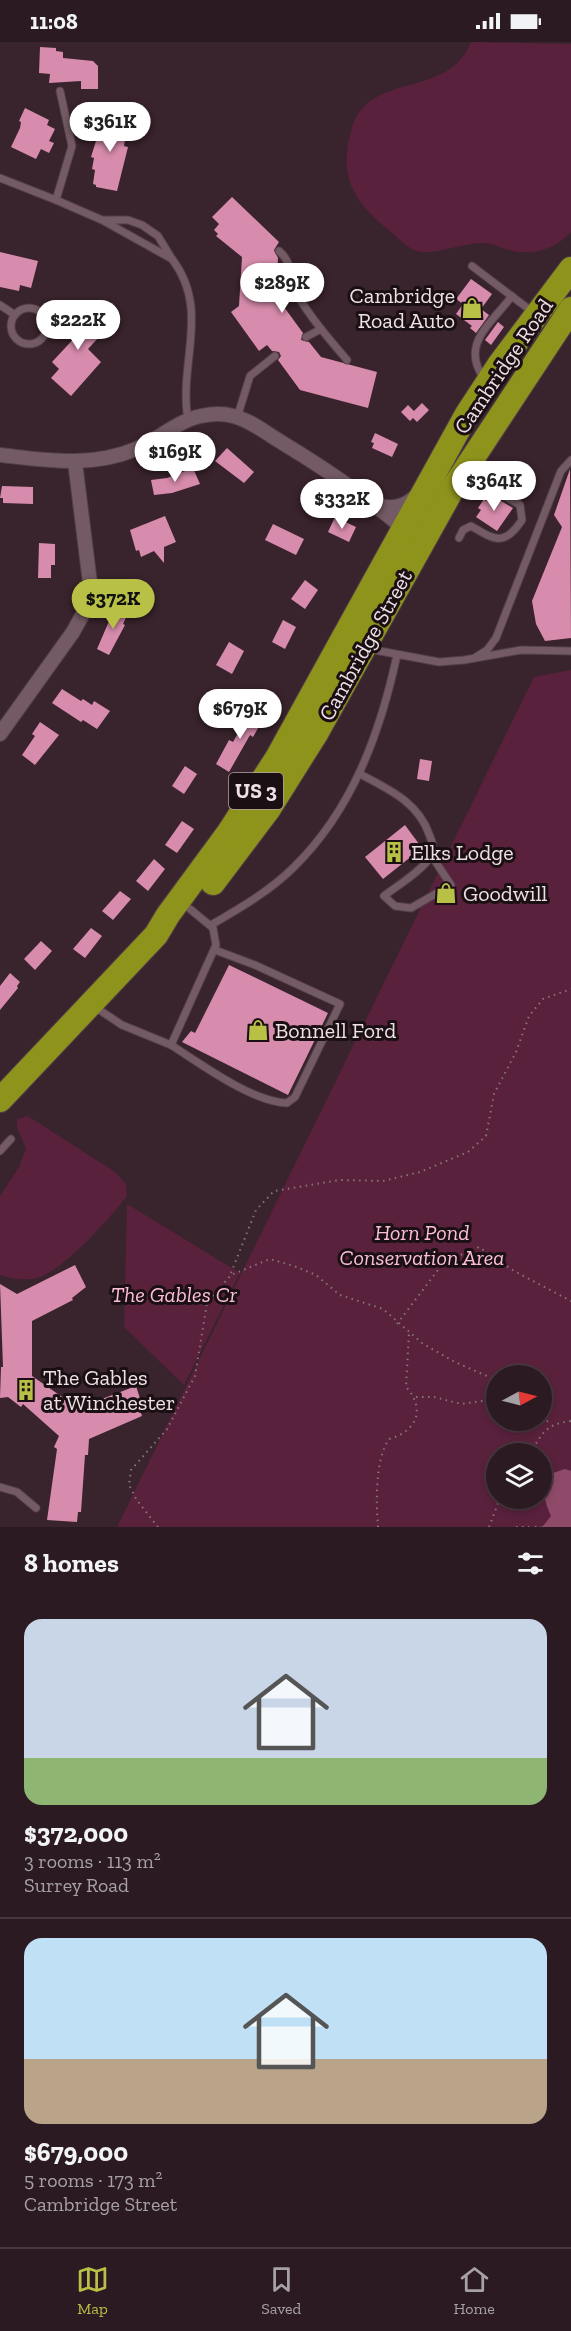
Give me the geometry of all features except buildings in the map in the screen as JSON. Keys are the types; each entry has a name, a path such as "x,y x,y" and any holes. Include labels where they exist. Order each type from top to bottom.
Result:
{"highway":[{"name":"Cambridge Road","path":"438,464 487,382 571,269"},
{"name":"Cambridge Road","path":"453,488 560,331 571,309"},
{"path":"536,315 560,331"},
{"name":"Cambridge Street","path":"0,1100 156,935 190,909 207,891 268,810 317,732 404,529 438,464"},
{"name":"Cambridge Street","path":"156,935 168,915 213,856 453,488"}],"street":[{"path":"0,455 75,462 105,459 135,450 188,420 213,415 237,418 252,424 302,455 377,505 404,529"},
{"path":"0,734 73,632 88,599 89,573 75,462"},
{"path":"377,505 397,507 410,502 420,493 438,464"}],"lane":[{"path":"56,200 72,147 60,91"},
{"path":"0,178 102,220 172,259"},
{"path":"102,220 128,220 142,225 158,236 185,279 193,317 186,376 185,400 188,420"},
{"path":"279,250 290,264 295,291 321,329 347,360"},
{"path":"472,266 536,315"},
{"path":"487,382 475,361 475,346 512,296"},
{"path":"0,305 15,315"},
{"path":"27,308 39,312 47,324 45,335 36,343 19,342 14,337 11,327 15,315 27,308"},
{"path":"306,337 321,329"},
{"path":"237,418 250,376 275,356"},
{"path":"476,657 487,650 496,638 561,471 571,460"},
{"path":"459,538 463,530 471,526 492,538 503,538 510,536 522,520 520,505 495,490 493,483 499,472"},
{"path":"354,643 397,655 439,662 521,650 571,651"},
{"path":"211,925 248,903 293,868 331,824 360,774 381,716 397,655"},
{"path":"360,774 394,793 414,809 431,837 433,846 431,855 420,867 384,896 395,906 411,908 451,885 431,855"},
{"path":"171,1045 215,950 215,932 211,925 190,909"},
{"path":"91,1003 122,1024 171,1045 215,1074 263,1098 287,1103 295,1098 340,1005 255,965 215,950"},
{"path":"0,1151 11,1139"},
{"path":"0,1487 9,1488 26,1497 36,1508"}],"path":[{"path":"158,1527 136,1499 129,1485 131,1470 167,1429 195,1377 207,1303 231,1275 256,1210 274,1191 340,1180 383,1181 420,1172 468,1152 486,1136 494,1094 516,1052 529,1017 543,999 571,989"},
{"path":"397,1324 444,1262 479,1247 514,1271 571,1301"},
{"path":"231,1275 270,1259 294,1266 316,1275 340,1295 383,1309 409,1333 455,1362 486,1376"},
{"path":"378,1527 376,1499 383,1448 389,1438 403,1435 414,1424 417,1408 415,1397 406,1387 409,1333"},
{"path":"415,1397 434,1397 461,1404 486,1401"},
{"path":"552,1425 571,1421"},
{"path":"489,1527 496,1509"},
{"path":"535,1527 540,1526"},
{"path":"516,1527 529,1527"}],"green space":[{"path":"471,42 571,44 571,232 560,242 547,248 533,252 518,252 483,243 427,252 417,251 405,244 368,211 359,200 348,176 348,148 351,131 360,112 373,99 390,91 445,72 460,60"},
{"name":"Horn Pond Conservation Area","path":"571,670 571,1527 117,1527 534,677"},
{"path":"28,1116 115,1172 126,1184 127,1196 98,1230 60,1265 37,1278 23,1279 0,1275 0,1196 19,1167 26,1149 17,1127 17,1119"},
{"name":"The Gables Cr","path":"127,1204 240,1273 184,1385 124,1327"}],"shaded area":[{"path":"565,1469 571,1471 571,1527 539,1527 543,1526 551,1516 548,1509 552,1509 552,1473"}],"place":[{"name":"Cambridge Road Auto","path":"472,308"},
{"name":"Elks Lodge","path":"394,852"},
{"name":"Goodwill","path":"446,893"},
{"name":"Bonnell Ford","path":"258,1030"},
{"name":"The Gables at Winchester","path":"26,1390"}]}
